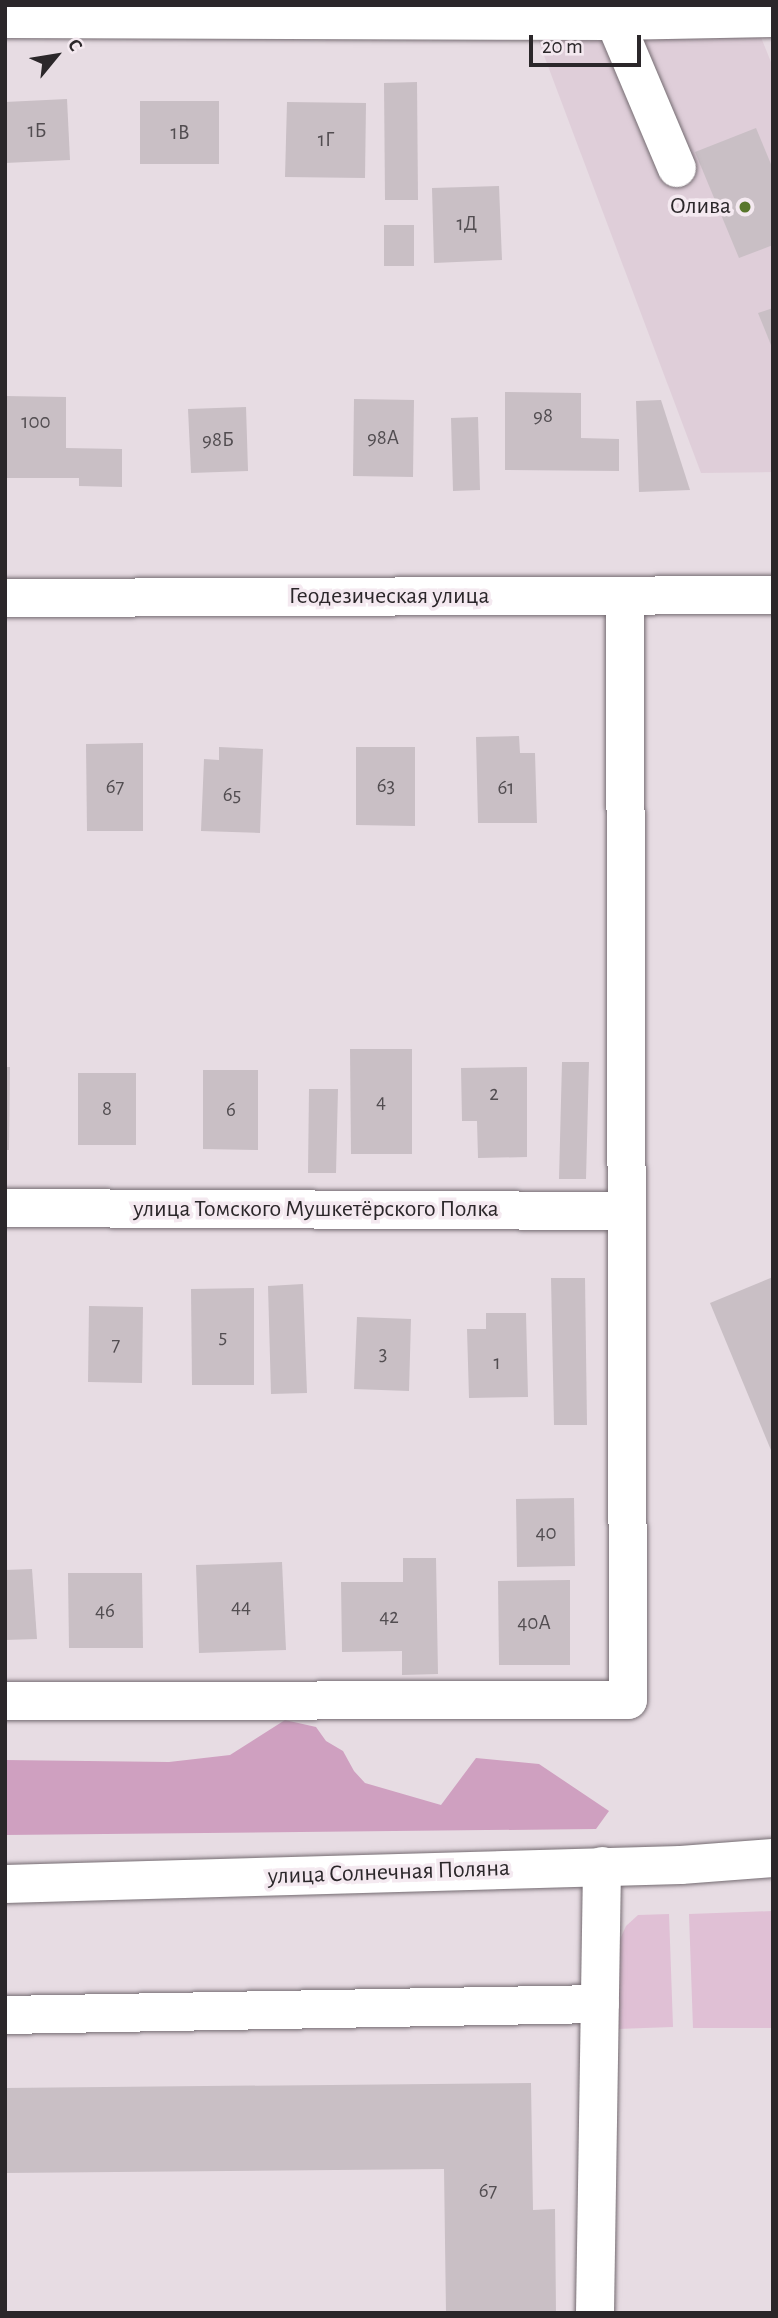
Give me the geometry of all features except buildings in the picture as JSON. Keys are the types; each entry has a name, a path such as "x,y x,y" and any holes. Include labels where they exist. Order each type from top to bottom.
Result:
{"street":[{"path":"611,13 677,168"},
{"path":"5,19 611,13 773,18"},
{"path":"5,1701 628,1700 625,596"},
{"name":"Геодезическая улица","path":"5,598 773,596"},
{"name":"улица Томского Мушкетёрского Полка","path":"5,1208 626,1211"},
{"name":"улица Солнечная Поляна","path":"5,1884 602,1867 773,1858"},
{"path":"595,2313 602,1867"},
{"path":"5,2015 600,2004"}],"shaded area":[{"path":"525,5 748,5 773,67 773,472 701,473"},
{"path":"285,1720 316,1727 326,1741 343,1751 354,1771 365,1783 441,1805 476,1758 539,1764 609,1811 596,1829 5,1835 5,1760 169,1762 230,1755"},
{"path":"773,1911 773,2028 693,2028 689,1914"},
{"path":"669,1914 673,2027 617,2029 617,1946 626,1926 638,1915"}],"place":[{"name":"Олива","path":"745,207"}]}
